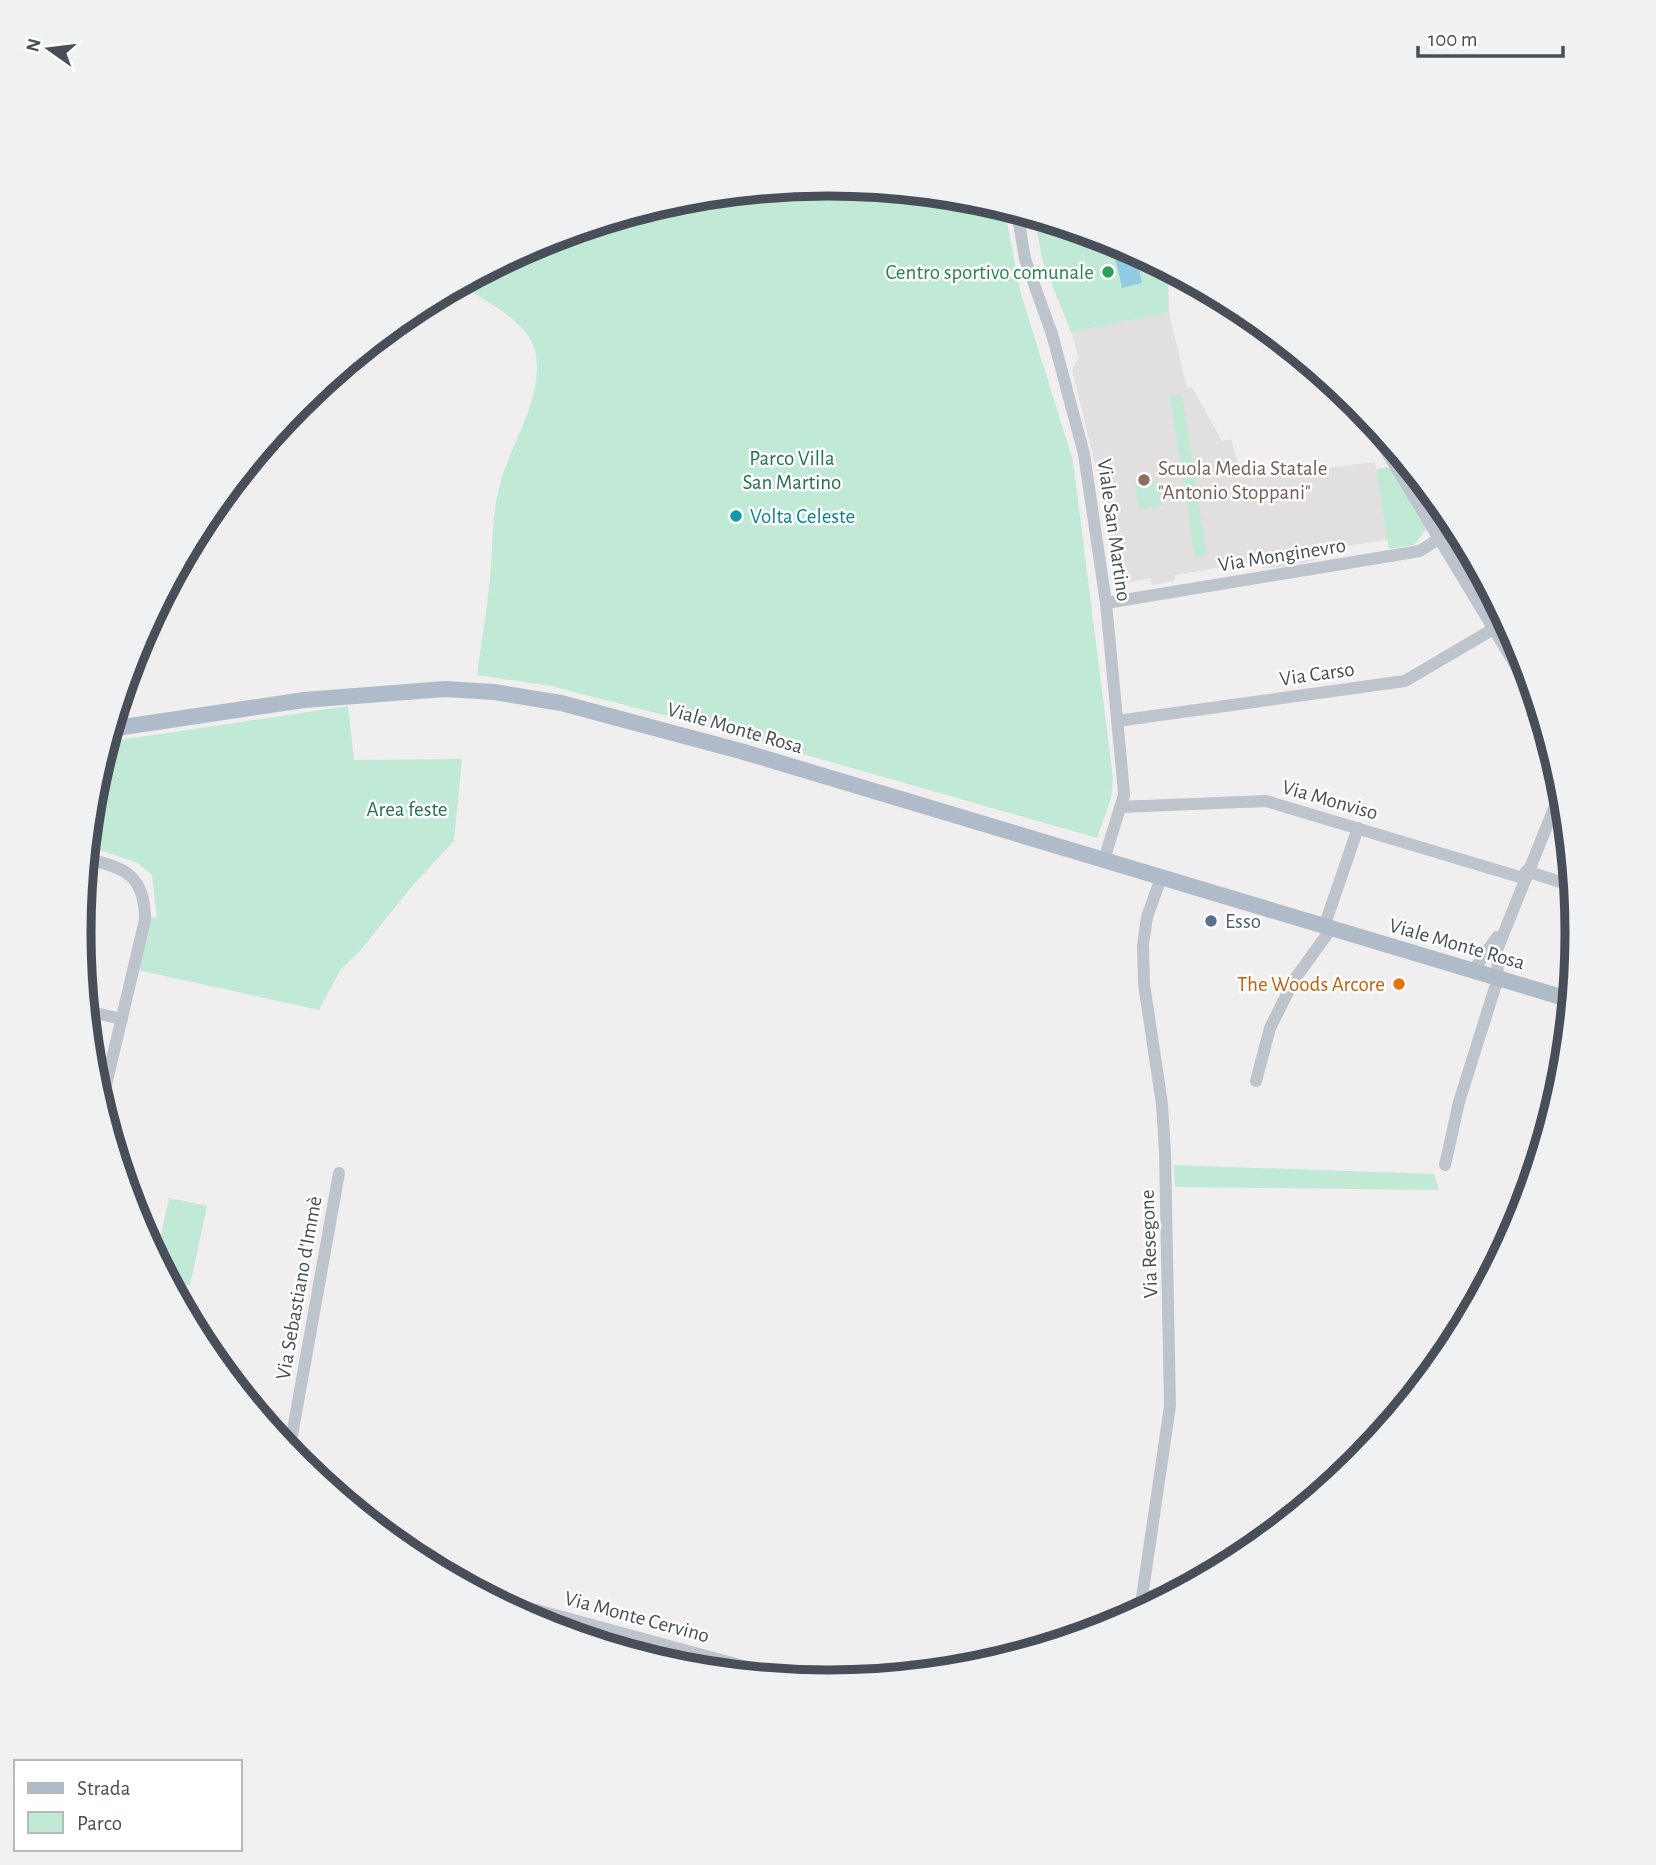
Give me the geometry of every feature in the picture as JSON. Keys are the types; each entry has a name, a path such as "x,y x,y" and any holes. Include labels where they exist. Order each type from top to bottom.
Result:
{"main road":[{"name":"Viale Monte Rosa","path":"120,728 369,693 445,689 494,692 561,703 670,731 1562,997"}],"street":[{"name":"Viale San Martino","path":"1019,221 1025,259 1052,334 1084,454 1106,603 1124,782 1121,807 1104,860"},
{"path":"1390,457 1511,656"},
{"path":"1410,489 1414,486"},
{"name":"Via Monginevro","path":"1106,603 1420,551 1447,533"},
{"name":"Via Carso","path":"1117,721 1405,681 1498,626"},
{"name":"Via Monviso","path":"1121,807 1266,801 1563,884"},
{"path":"1445,1165 1459,1102 1498,978 1497,950 1554,807"},
{"path":"1256,1081 1270,1028 1294,980 1328,928 1358,828"},
{"path":"95,861 126,870 138,883 145,900 145,920 107,1084"},
{"name":"Via Resegone","path":"1142,1599 1170,1406 1165,1153 1162,1104 1144,984 1143,945 1147,917 1161,878"},
{"path":"1473,971 1505,925"},
{"path":"96,1013 122,1019"},
{"name":"Via Sebastiano d'Immè","path":"292,1437 339,1173"},
{"name":"Via Monte Cervino","path":"544,1612 732,1663"}],"shaded area":[{"path":"1169,313 1187,388 1192,387 1222,441 1231,439 1242,478 1375,462 1388,540 1324,549 1319,559 1287,567 1261,568 1260,561 1175,575 1175,581 1152,585 1150,578 1117,585 1099,480 1072,370 1079,358 1071,332"}],"green space":[{"name":"Parco Villa San Martino","path":"780,197 876,197 924,202 1006,218 1021,294 1073,461 1113,778 1111,798 1097,838 691,722 551,686 477,675 489,591 498,494 534,394 536,379 535,350 530,339 504,312 469,289 546,252 591,235 684,210"},
{"name":"Centro sportivo comunale","path":"1035,226 1110,252 1168,279 1169,313 1071,332 1044,265"},
{"path":"1182,394 1207,556 1195,558 1170,396"},
{"path":"1391,467 1427,528 1414,545 1389,549 1376,469"},
{"path":"1158,481 1162,506 1139,509 1135,485"},
{"name":"Area feste","path":"348,706 354,760 462,759 454,841 413,885 359,952 341,969 319,1010 138,970 148,917 157,918 152,875 138,863 99,850 96,842 116,740"},
{"path":"1174,1165 1434,1174 1439,1190 1175,1187"},
{"path":"169,1198 207,1206 190,1285 180,1283 159,1242"}],"water":[{"path":"1114,254 1138,265 1142,283 1122,288"}],"place":[{"name":"Centro sportivo comunale","path":"1108,272"},
{"name":"Scuola Media Statale \"Antonio Stoppani\"","path":"1144,480"},
{"name":"Volta Celeste","path":"736,516"},
{"name":"Esso","path":"1211,921"},
{"name":"The Woods Arcore","path":"1399,984"}]}
